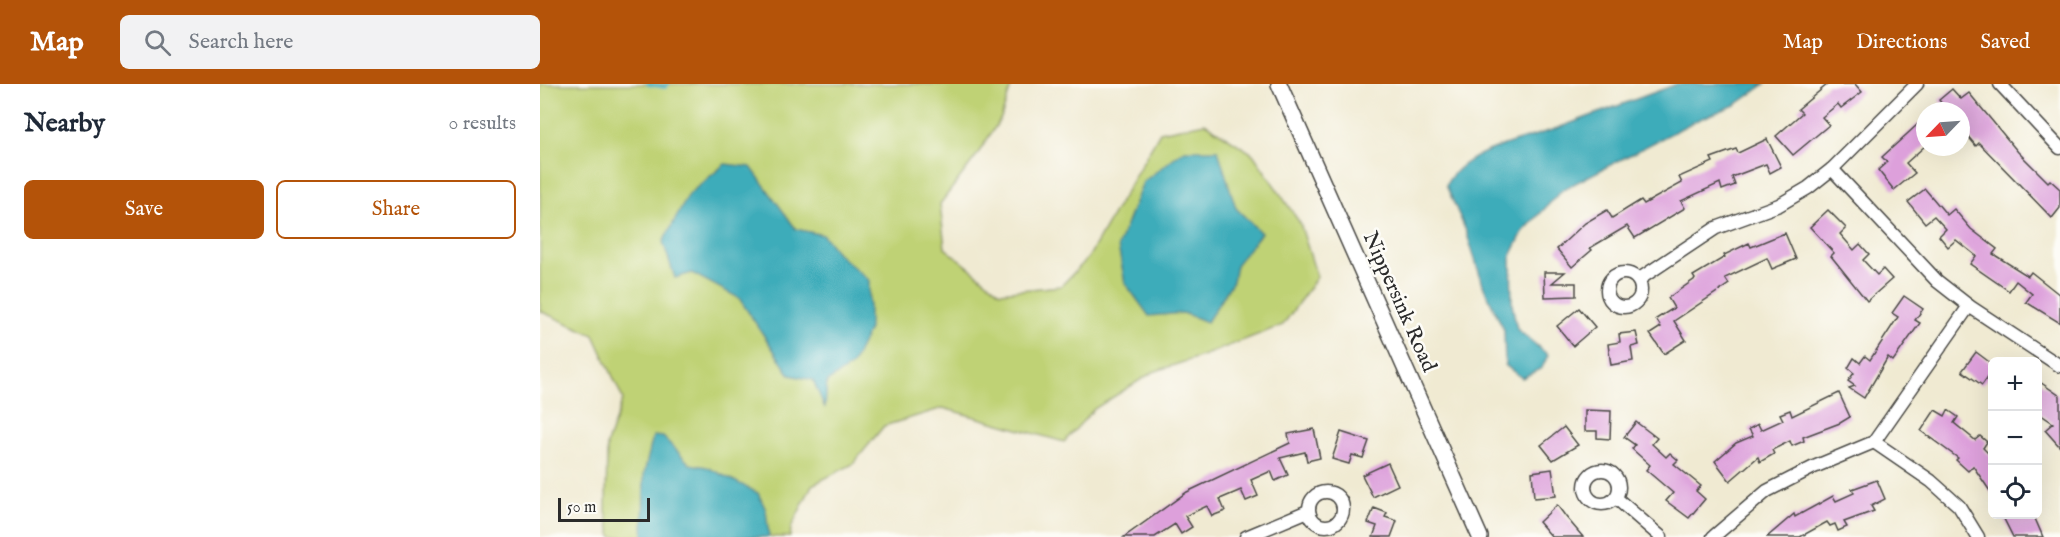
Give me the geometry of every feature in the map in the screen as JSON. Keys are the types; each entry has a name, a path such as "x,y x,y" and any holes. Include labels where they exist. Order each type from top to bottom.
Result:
{"street":[{"name":"Nippersink Road","path":"1279,84 1480,537"},
{"path":"1638,280 1716,228 1779,205 1808,188 1832,169 1917,84"},
{"path":"2000,84 2060,148"},
{"path":"1832,169 1937,281 1969,306 2060,366"},
{"path":"1713,537 1767,490 1814,466 1874,442 1969,306"},
{"path":"1874,442 1931,481 1959,506 1978,537"},
{"path":"1616,498 1661,537"},
{"path":"1246,537 1308,511"}],"green space":[{"path":"540,84 1012,84 1001,118 977,155 940,204 945,248 1000,292 1061,286 1088,258 1160,132 1205,123 1253,154 1300,223 1317,277 1283,325 1153,372 1094,409 1064,442 943,408 884,426 853,464 812,485 791,528 790,537 612,537 606,511 607,444 623,399 594,335 540,311"}],"water":[{"path":"1677,84 1765,84 1735,105 1695,121 1562,190 1523,232 1511,256 1512,304 1517,329 1548,355 1542,368 1522,378 1505,365 1504,330 1484,288 1466,231 1446,185 1454,173 1466,163 1494,148 1555,129"},
{"path":"1184,150 1218,150 1236,208 1261,233 1236,265 1233,281 1207,322 1183,313 1149,316 1125,283 1118,246 1143,182"},
{"path":"725,164 751,167 796,229 823,235 838,254 869,280 869,329 852,365 827,382 825,408 813,380 790,375 739,298 692,273 675,278 663,242 689,194"},
{"path":"653,436 663,437 690,464 707,467 758,493 766,510 769,537 643,537 644,474"}],"building":[{"path":"1828,84 1855,84 1862,92 1841,108 1838,104 1822,117 1829,125 1793,155 1776,136 1802,113 1798,109"},
{"path":"1952,89 1961,99 1969,93 2018,152 2048,182 2050,180 2060,189 2060,208 2052,218 1979,143 1976,146 1970,139 1970,102 1940,102 1939,100"},
{"path":"1916,126 1916,154 1906,163 1915,173 1894,190 1878,170 1887,162 1882,157"},
{"path":"1767,139 1781,167 1770,173 1766,164 1732,177 1735,185 1722,190 1720,183 1681,201 1685,208 1635,238 1627,226 1590,248 1592,250 1572,267 1557,249 1585,223 1607,210 1612,218 1641,200 1644,204 1682,183 1679,177 1713,162 1711,158 1736,149 1738,153"},
{"path":"1925,189 1947,215 1954,209 1971,229 1997,249 1993,254 2028,276 2031,272 2060,295 2060,323 2026,302 2032,294 2016,281 2009,291 1970,264 1976,256 1956,240 1948,247 1939,236 1946,229 1934,216 1925,223 1908,202"},
{"path":"1828,210 1846,228 1840,234 1854,250 1860,244 1869,254 1863,260 1877,275 1883,269 1892,279 1867,301 1831,256 1834,253 1810,227"},
{"path":"1785,233 1796,259 1772,269 1767,258 1725,278 1729,284 1674,321 1686,340 1664,354 1650,334 1661,327 1656,319 1674,308 1668,298 1695,279 1693,276 1725,257 1724,255 1749,243 1751,247"},
{"path":"1544,272 1565,272 1552,283 1576,283 1576,296 1545,297"},
{"path":"1904,296 1923,309 1915,320 1920,323 1893,361 1888,357 1864,398 1849,388 1855,386 1848,381 1854,373 1848,368 1854,358 1860,363 1865,356 1870,360 1898,317 1892,313"},
{"path":"1579,308 1595,327 1573,346 1557,326"},
{"path":"1636,332 1639,345 1631,347 1633,361 1611,365 1608,344 1620,342 1619,334"},
{"path":"1976,352 1988,361 1988,377 1982,385 1962,371"},
{"path":"2042,383 2060,396 2060,447 2045,430 2053,423 2042,415"},
{"path":"1839,393 1850,417 1840,423 1803,437 1804,441 1792,446 1790,441 1772,450 1774,454 1760,462 1758,457 1730,481 1715,461 1736,443 1753,436 1749,429 1758,424 1761,430 1783,420 1780,414 1790,410 1792,416"},
{"path":"1585,410 1611,411 1610,439 1597,438 1597,431 1585,431"},
{"path":"1935,410 1945,416 1948,410 1958,417 1954,423 1975,440 1980,436 1987,442 1983,448 1988,453 1988,488 1973,466 1968,471 1956,460 1958,458 1921,431"},
{"path":"1636,422 1657,438 1652,444 1666,457 1670,453 1678,460 1674,464 1701,486 1696,491 1705,499 1689,518 1666,501 1673,493 1646,470 1650,465 1632,449 1635,445 1624,437"},
{"path":"1564,427 1578,445 1553,460 1541,445"},
{"path":"1314,429 1320,458 1307,461 1305,452 1280,458 1288,475 1275,481 1271,471 1251,480 1258,496 1246,501 1241,490 1220,499 1225,511 1212,516 1207,506 1185,516 1192,527 1181,534 1175,524 1155,537 1124,537 1187,492 1290,443 1288,434"},
{"path":"1341,432 1369,441 1363,458 1352,455 1349,464 1332,459"},
{"path":"1388,463 1398,485 1373,497 1362,475"},
{"path":"1552,469 1556,496 1534,498 1532,472"},
{"path":"1877,480 1885,499 1871,506 1874,511 1844,522 1847,527 1838,531 1835,524 1830,526 1827,522 1800,537 1767,537 1794,514 1795,517 1833,496 1836,501 1854,493 1852,489"},
{"path":"1557,505 1583,537 1552,537 1539,522"},
{"path":"1374,508 1387,513 1385,517 1397,521 1391,537 1373,537 1377,526 1368,523"},
{"path":"2004,519 2035,519 2043,537 2013,537"}],"waterway":[{"path":"648,84 665,87 668,84"}]}
